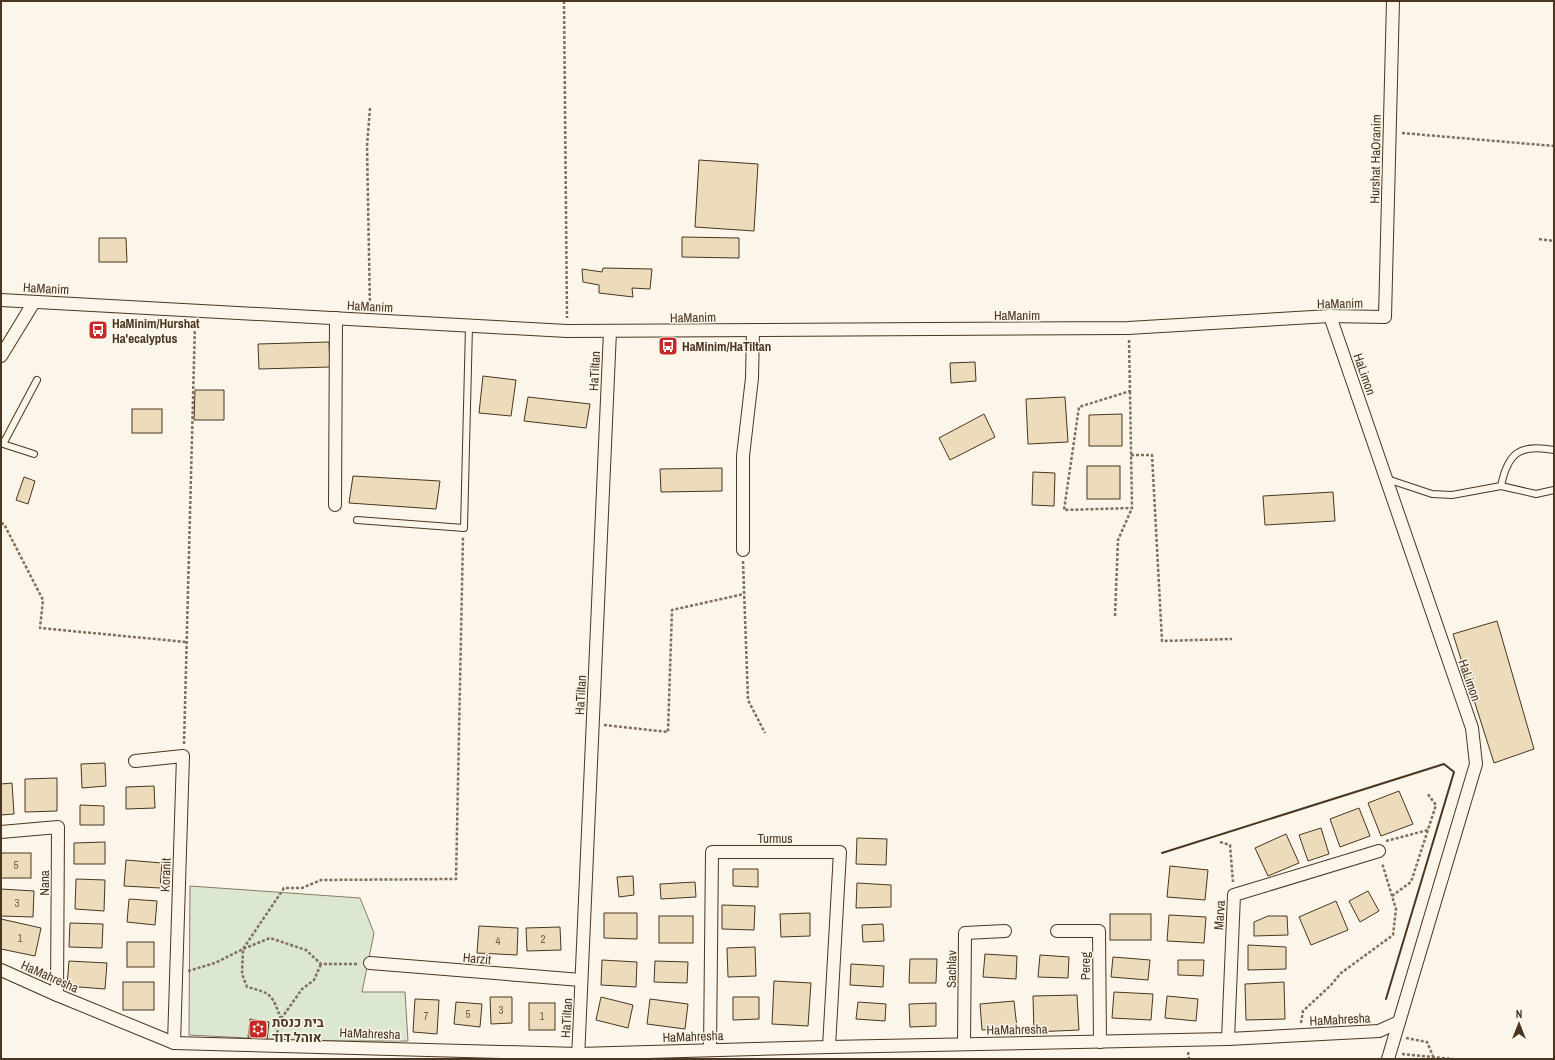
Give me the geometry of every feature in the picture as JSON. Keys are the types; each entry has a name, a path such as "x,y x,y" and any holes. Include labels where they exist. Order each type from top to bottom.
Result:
{"street":[{"name":"Hurshat HaOranim","path":"1385,317 1393,1"},
{"name":"HaManim","path":"1,300 567,331 1128,328 1330,316 1385,317"},
{"path":"1,356 34,302"},
{"name":"HaLimon","path":"1330,316 1472,728 1476,764 1388,1059"},
{"path":"335,505 336,318"},
{"path":"743,550 742,456 752,378 753,330"},
{"name":"HaTiltan","path":"578,1056 610,331"},
{"path":"135,761 183,756"},
{"name":"Koranit","path":"174,1042 183,756"},
{"name":"Nana","path":"1,832 58,827 57,995"},
{"name":"Marva","path":"1228,1039 1234,895 1379,851"},
{"name":"Turmus","path":"710,1050 712,852 840,852 829,1047"},
{"name":"Sachlav","path":"964,1044 965,933 1005,931"},
{"name":"Pereg","path":"1057,931 1099,931 1100,1042"},
{"name":"Harzit","path":"370,964 581,980"},
{"name":"HaMahresha","path":"1,970 57,995 174,1042 274,1044 578,1056 710,1050 1228,1039 1379,1031 1398,1022"}],"lane":[{"path":"357,520 464,528 469,326"},
{"path":"34,454 2,444 38,380"},
{"path":"1501,486 1504,472 1512,455 1522,450 1538,447 1554,450"},
{"path":"1386,478 1432,494 1452,495 1501,486 1536,494 1554,490"}],"path":[{"path":"564,1 567,331"},
{"path":"370,108 367,146 370,320"},
{"path":"1390,132 1554,146"},
{"path":"1539,239 1554,241"},
{"path":"183,756 195,311"},
{"path":"1115,616 1118,540 1132,508 1128,328"},
{"path":"1130,391 1079,407 1064,510 1132,508"},
{"path":"1131,454 1152,455 1162,641 1232,639"},
{"path":"1,523 4,524 43,600 40,628 186,642"},
{"path":"281,1019 272,997 261,990 247,987 242,974 243,949 284,888 302,888 321,880 456,879 464,528"},
{"path":"743,550 748,700 765,733"},
{"path":"592,723 668,732 672,610 744,594"},
{"path":"1392,896 1411,882 1436,805 1427,793"},
{"path":"1300,1035 1303,1011 1331,985 1341,973 1393,936 1396,909 1379,851 1386,841 1428,830"},
{"path":"1220,842 1230,845 1234,895"},
{"path":"176,974 215,964 243,949 270,938 306,950 321,964 370,964"},
{"path":"274,1044 281,1019 302,989 314,980 321,964"},
{"path":"1399,1038 1427,1042 1433,1057"},
{"path":"1401,1054 1453,1059"}],"green space":[{"path":"190,886 360,898 374,933 362,992 405,992 408,1041 304,1041 189,1035"}],"building":[{"path":"699,160 758,164 754,231 695,227"},
{"path":"682,237 739,238 739,258 682,257"},
{"path":"99,238 126,238 127,262 99,262"},
{"path":"603,268 652,269 650,289 632,288 633,297 599,293 599,285 583,282 582,269 602,272"},
{"path":"329,342 330,367 259,369 258,344"},
{"path":"975,362 976,381 951,383 950,363"},
{"path":"483,376 516,380 511,416 479,413"},
{"path":"195,390 224,390 224,420 194,420"},
{"path":"528,397 590,404 586,428 524,421"},
{"path":"1065,397 1068,442 1028,444 1026,399"},
{"path":"132,409 162,409 162,433 132,433"},
{"path":"984,414 995,437 950,460 939,438"},
{"path":"1122,414 1122,446 1089,446 1089,415"},
{"path":"1087,466 1120,466 1120,499 1087,499"},
{"path":"722,468 722,491 661,492 660,469"},
{"path":"1033,472 1055,473 1054,506 1032,505"},
{"path":"353,476 440,481 436,509 349,503"},
{"path":"24,477 35,481 28,504 16,500"},
{"path":"1333,492 1335,521 1265,525 1263,496"},
{"path":"1497,621 1534,749 1494,763 1453,634"},
{"path":"105,763 106,786 82,788 81,764"},
{"path":"57,778 57,811 25,812 25,779"},
{"path":"12,783 14,814 1,815 1,784"},
{"path":"154,786 155,808 126,809 126,787"},
{"path":"1399,791 1413,824 1381,836 1368,803"},
{"path":"80,805 104,806 104,825 80,825"},
{"path":"1359,808 1370,836 1340,847 1330,819"},
{"path":"1321,828 1329,854 1308,861 1299,835"},
{"path":"1286,834 1299,863 1268,876 1255,848"},
{"path":"857,838 887,839 886,865 856,864"},
{"path":"105,842 105,864 74,864 74,843"},
{"path":"1,853 31,853 31,878 1,878"},
{"path":"126,860 162,863 160,888 124,886"},
{"path":"1170,866 1208,870 1205,900 1167,897"},
{"path":"733,869 758,869 758,887 733,886"},
{"path":"633,876 634,895 619,897 617,877"},
{"path":"76,879 105,880 104,911 75,909"},
{"path":"695,882 696,897 661,899 660,884"},
{"path":"857,883 891,885 891,907 856,908"},
{"path":"1,889 34,891 33,917 1,916"},
{"path":"1368,891 1379,911 1360,922 1349,901"},
{"path":"129,899 157,901 155,925 127,922"},
{"path":"1336,901 1348,930 1311,945 1299,917"},
{"path":"722,905 755,906 754,930 722,929"},
{"path":"604,913 637,913 637,939 604,938"},
{"path":"810,913 810,936 781,937 780,914"},
{"path":"1110,914 1151,914 1151,940 1110,940"},
{"path":"1169,915 1206,917 1204,943 1167,941"},
{"path":"659,916 693,916 693,943 659,943"},
{"path":"1268,916 1287,916 1288,935 1254,936 1254,922"},
{"path":"1,919 41,928 35,956 1,949"},
{"path":"70,923 103,924 102,948 69,947"},
{"path":"883,924 884,941 863,942 862,925"},
{"path":"479,926 518,928 517,955 477,953"},
{"path":"560,927 561,950 527,951 526,928"},
{"path":"127,942 154,942 154,967 127,967"},
{"path":"1248,945 1286,947 1286,969 1248,970"},
{"path":"755,947 756,976 728,977 727,948"},
{"path":"985,954 1017,956 1016,979 983,977"},
{"path":"1040,955 1069,957 1068,978 1038,977"},
{"path":"1113,957 1150,960 1148,980 1111,977"},
{"path":"910,959 937,959 936,983 909,983"},
{"path":"602,960 637,962 636,987 601,985"},
{"path":"1178,960 1204,960 1203,976 1178,975"},
{"path":"69,961 107,963 105,989 67,986"},
{"path":"655,961 688,962 687,983 654,982"},
{"path":"851,964 884,966 883,987 850,985"},
{"path":"774,981 811,983 808,1026 772,1024"},
{"path":"123,982 154,982 154,1010 123,1010"},
{"path":"1284,982 1285,1019 1246,1020 1245,984"},
{"path":"1114,992 1153,994 1151,1020 1112,1018"},
{"path":"1077,995 1079,1030 1034,1032 1033,996"},
{"path":"1167,996 1198,999 1196,1021 1165,1018"},
{"path":"490,997 512,997 512,1023 491,1024"},
{"path":"601,997 633,1005 628,1028 596,1020"},
{"path":"733,997 759,997 759,1019 733,1020"},
{"path":"415,999 439,1000 437,1034 413,1032"},
{"path":"650,999 688,1004 685,1029 647,1024"},
{"path":"1014,1001 1017,1028 982,1030 980,1004"},
{"path":"456,1002 482,1004 480,1027 454,1024"},
{"path":"858,1002 886,1004 885,1021 856,1019"},
{"path":"529,1003 555,1003 555,1030 529,1030"},
{"path":"936,1003 936,1026 910,1027 909,1004"},
{"name":"בית כנסת אוהל דוד","path":"250,1019 269,1022 267,1040 248,1037"}],"wall":[{"path":"1162,853 1444,764 1454,772 1386,999"}],"place":[{"name":"HaMinim/Hurshat Ha'ecalyptus","path":"98,330"},
{"name":"HaMinim/HaTiltan","path":"668,346"},
{"name":"בית כנסת אוהל דוד","path":"258,1029"}]}
